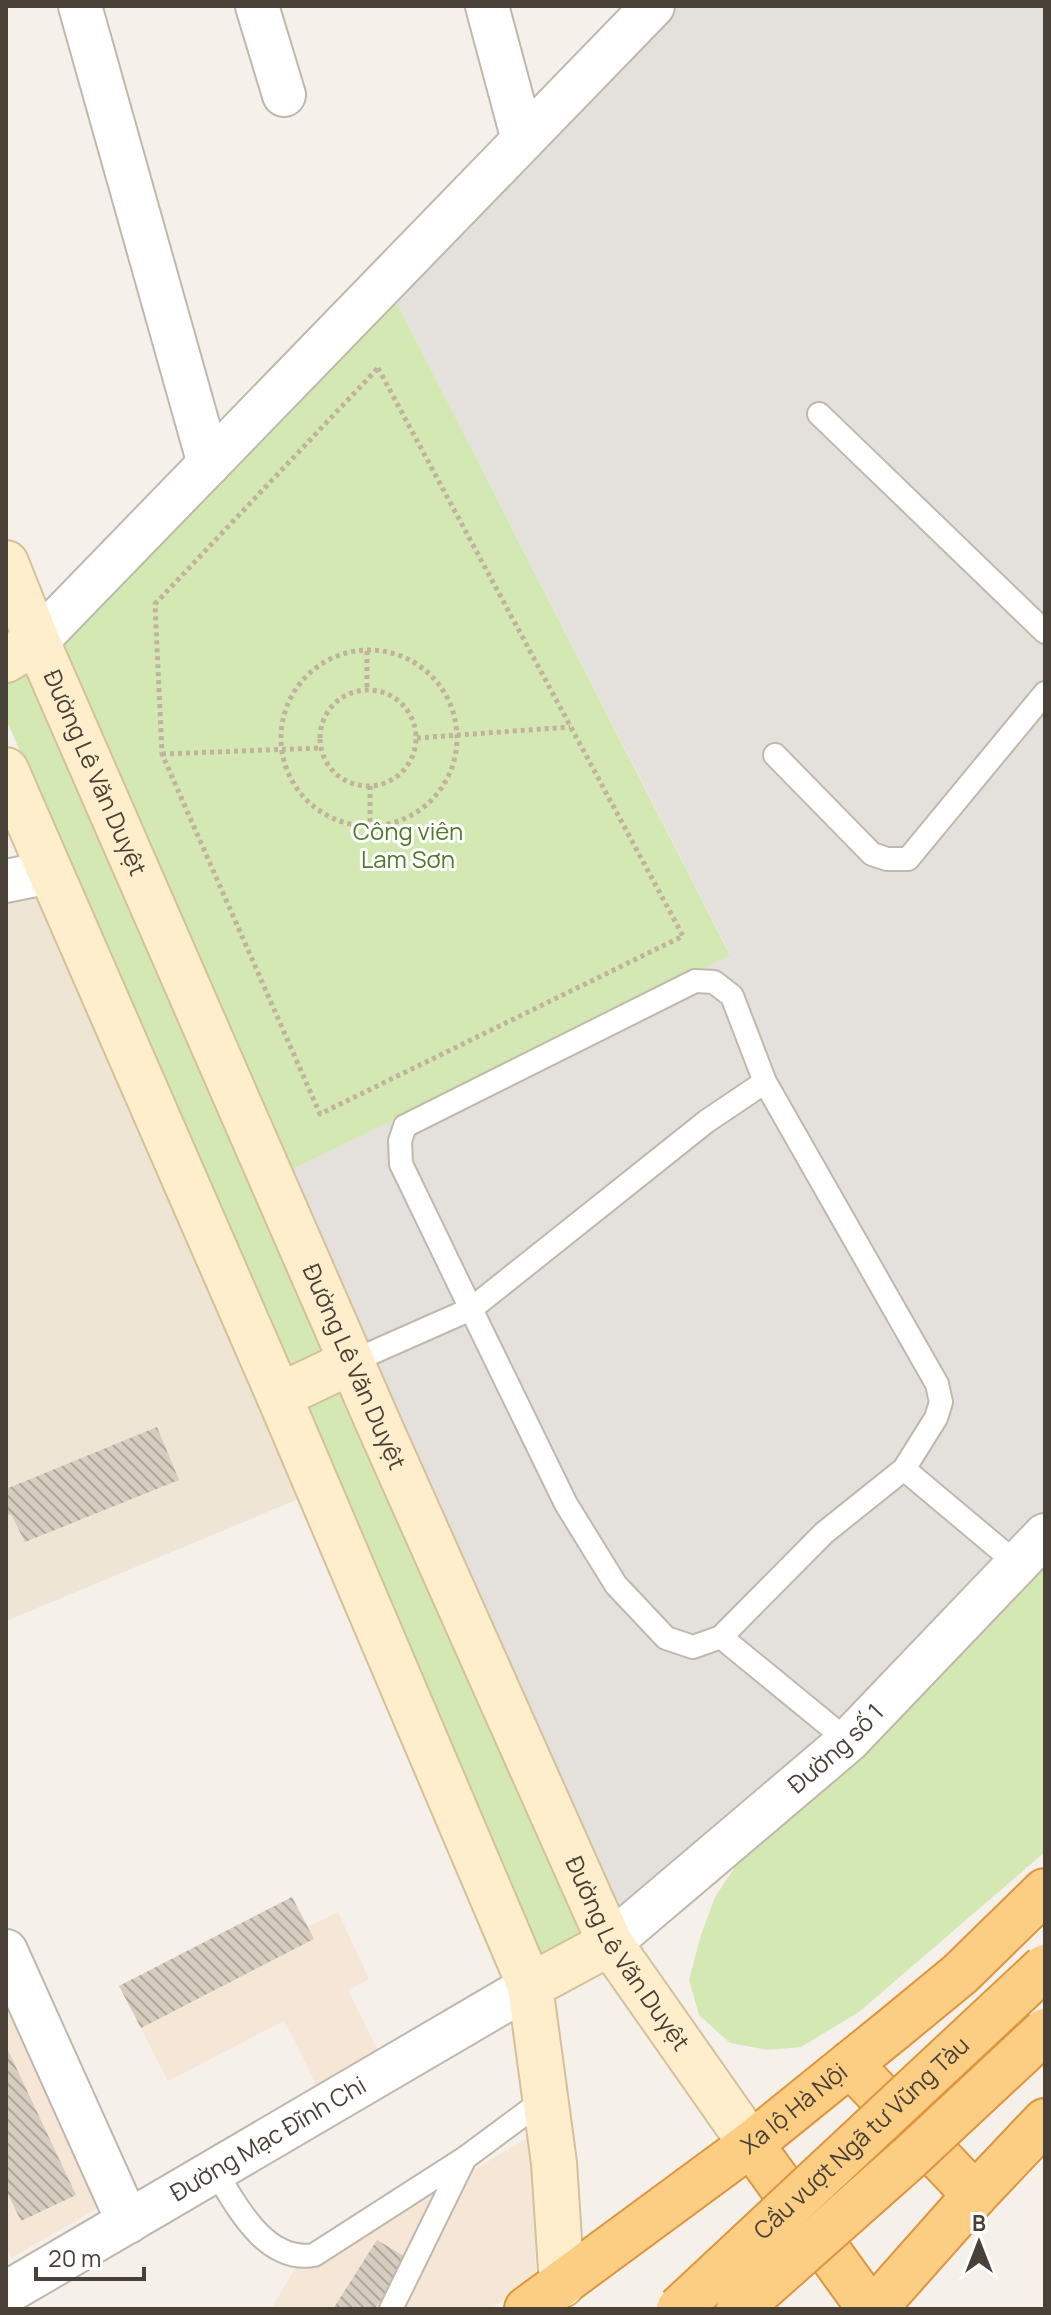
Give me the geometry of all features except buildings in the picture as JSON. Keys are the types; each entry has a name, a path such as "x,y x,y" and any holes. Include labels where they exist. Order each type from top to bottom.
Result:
{"highway":[{"name":"Xa lộ Hà Nội","path":"557,2301 960,1974 1045,1891"},
{"name":"Cầu vượt Ngã tư Vũng Tàu","path":"679,2309 1045,1967"},
{"name":"Cầu vượt Ngã tư Vũng Tàu","path":"739,2309 909,2158 1045,2031"},
{"path":"850,2064 975,2195"},
{"path":"751,2144 872,2309 1045,2121"}],"main road":[{"name":"Đường Lê Văn Duyệt","path":"6,563 22,650 351,1362 610,1943 751,2144"},
{"path":"6,770 279,1396 530,1986 554,2163 557,2301"},
{"path":"279,1396 351,1362"},
{"path":"530,1986 610,1943"}],"street":[{"path":"80,6 209,464"},
{"path":"257,6 284,95"},
{"path":"487,6 523,140"},
{"path":"22,650 209,464 653,6"},
{"path":"6,881 50,872"},
{"name":"Đường số 1","path":"610,1943 848,1741 1031,1549"},
{"path":"6,1951 128,2222"},
{"name":"Đường Mạc Đĩnh Chi","path":"6,2293 530,1986"}],"lane":[{"path":"819,414 1045,632"},
{"path":"775,755 872,854 887,859 908,859 1045,693"},
{"path":"695,981 714,982 732,996 765,1082 937,1384 941,1402 936,1418 904,1469 824,1533 721,1637 693,1647 666,1638 616,1585 566,1504 401,1164 400,1141 405,1126 695,981"},
{"path":"351,1362 471,1309 707,1121 765,1082"},
{"path":"904,1469 1031,1549"},
{"path":"721,1637 848,1741"},
{"path":"215,2171 262,2237 298,2258 314,2255 465,2158 546,2098"},
{"path":"391,2309 465,2158"}],"path":[{"path":"378,368 683,936 320,1114 162,754 155,604 378,368"},
{"path":"367,651 367,690"},
{"path":"367,651 391,653 404,658 417,664 439,683 453,707 458,735 454,765 441,792 419,812 391,824 361,826 332,819 307,802 290,778 281,749 282,721 292,694 310,672 335,657 367,651"},
{"path":"367,690 394,697 406,708 414,722 417,738 407,768 381,786 349,783 335,775 325,762 320,748 319,731 324,716 334,703 347,694 367,690"},
{"path":"417,738 570,727"},
{"path":"162,754 320,748"},
{"path":"370,786 370,826"}],"shaded area":[{"path":"671,6 1045,6 1045,1518 844,1727 621,1916 291,1170 730,954 392,293"},
{"path":"34,890 301,1498 6,1621 6,895"},
{"path":"292,1897 308,1927 338,1912 369,1979 348,1990 379,2053 317,2086 284,2021 168,2081 119,1986"},
{"path":"6,1983 105,2204 11,2258 6,2246"},
{"path":"529,2137 533,2161 536,2276 491,2309 271,2309 297,2265 318,2263"}],"green space":[{"name":"Công viên Lam Sơn","path":"392,293 730,955 291,1170 56,637"},
{"path":"25,664 328,1360 293,1375 6,719 6,675"},
{"path":"337,1382 587,1941 544,1965 302,1398"},
{"path":"1045,1559 1045,1852 859,2012 801,2047 768,2050 730,2043 699,2015 689,1980 715,1897 737,1864"}]}
